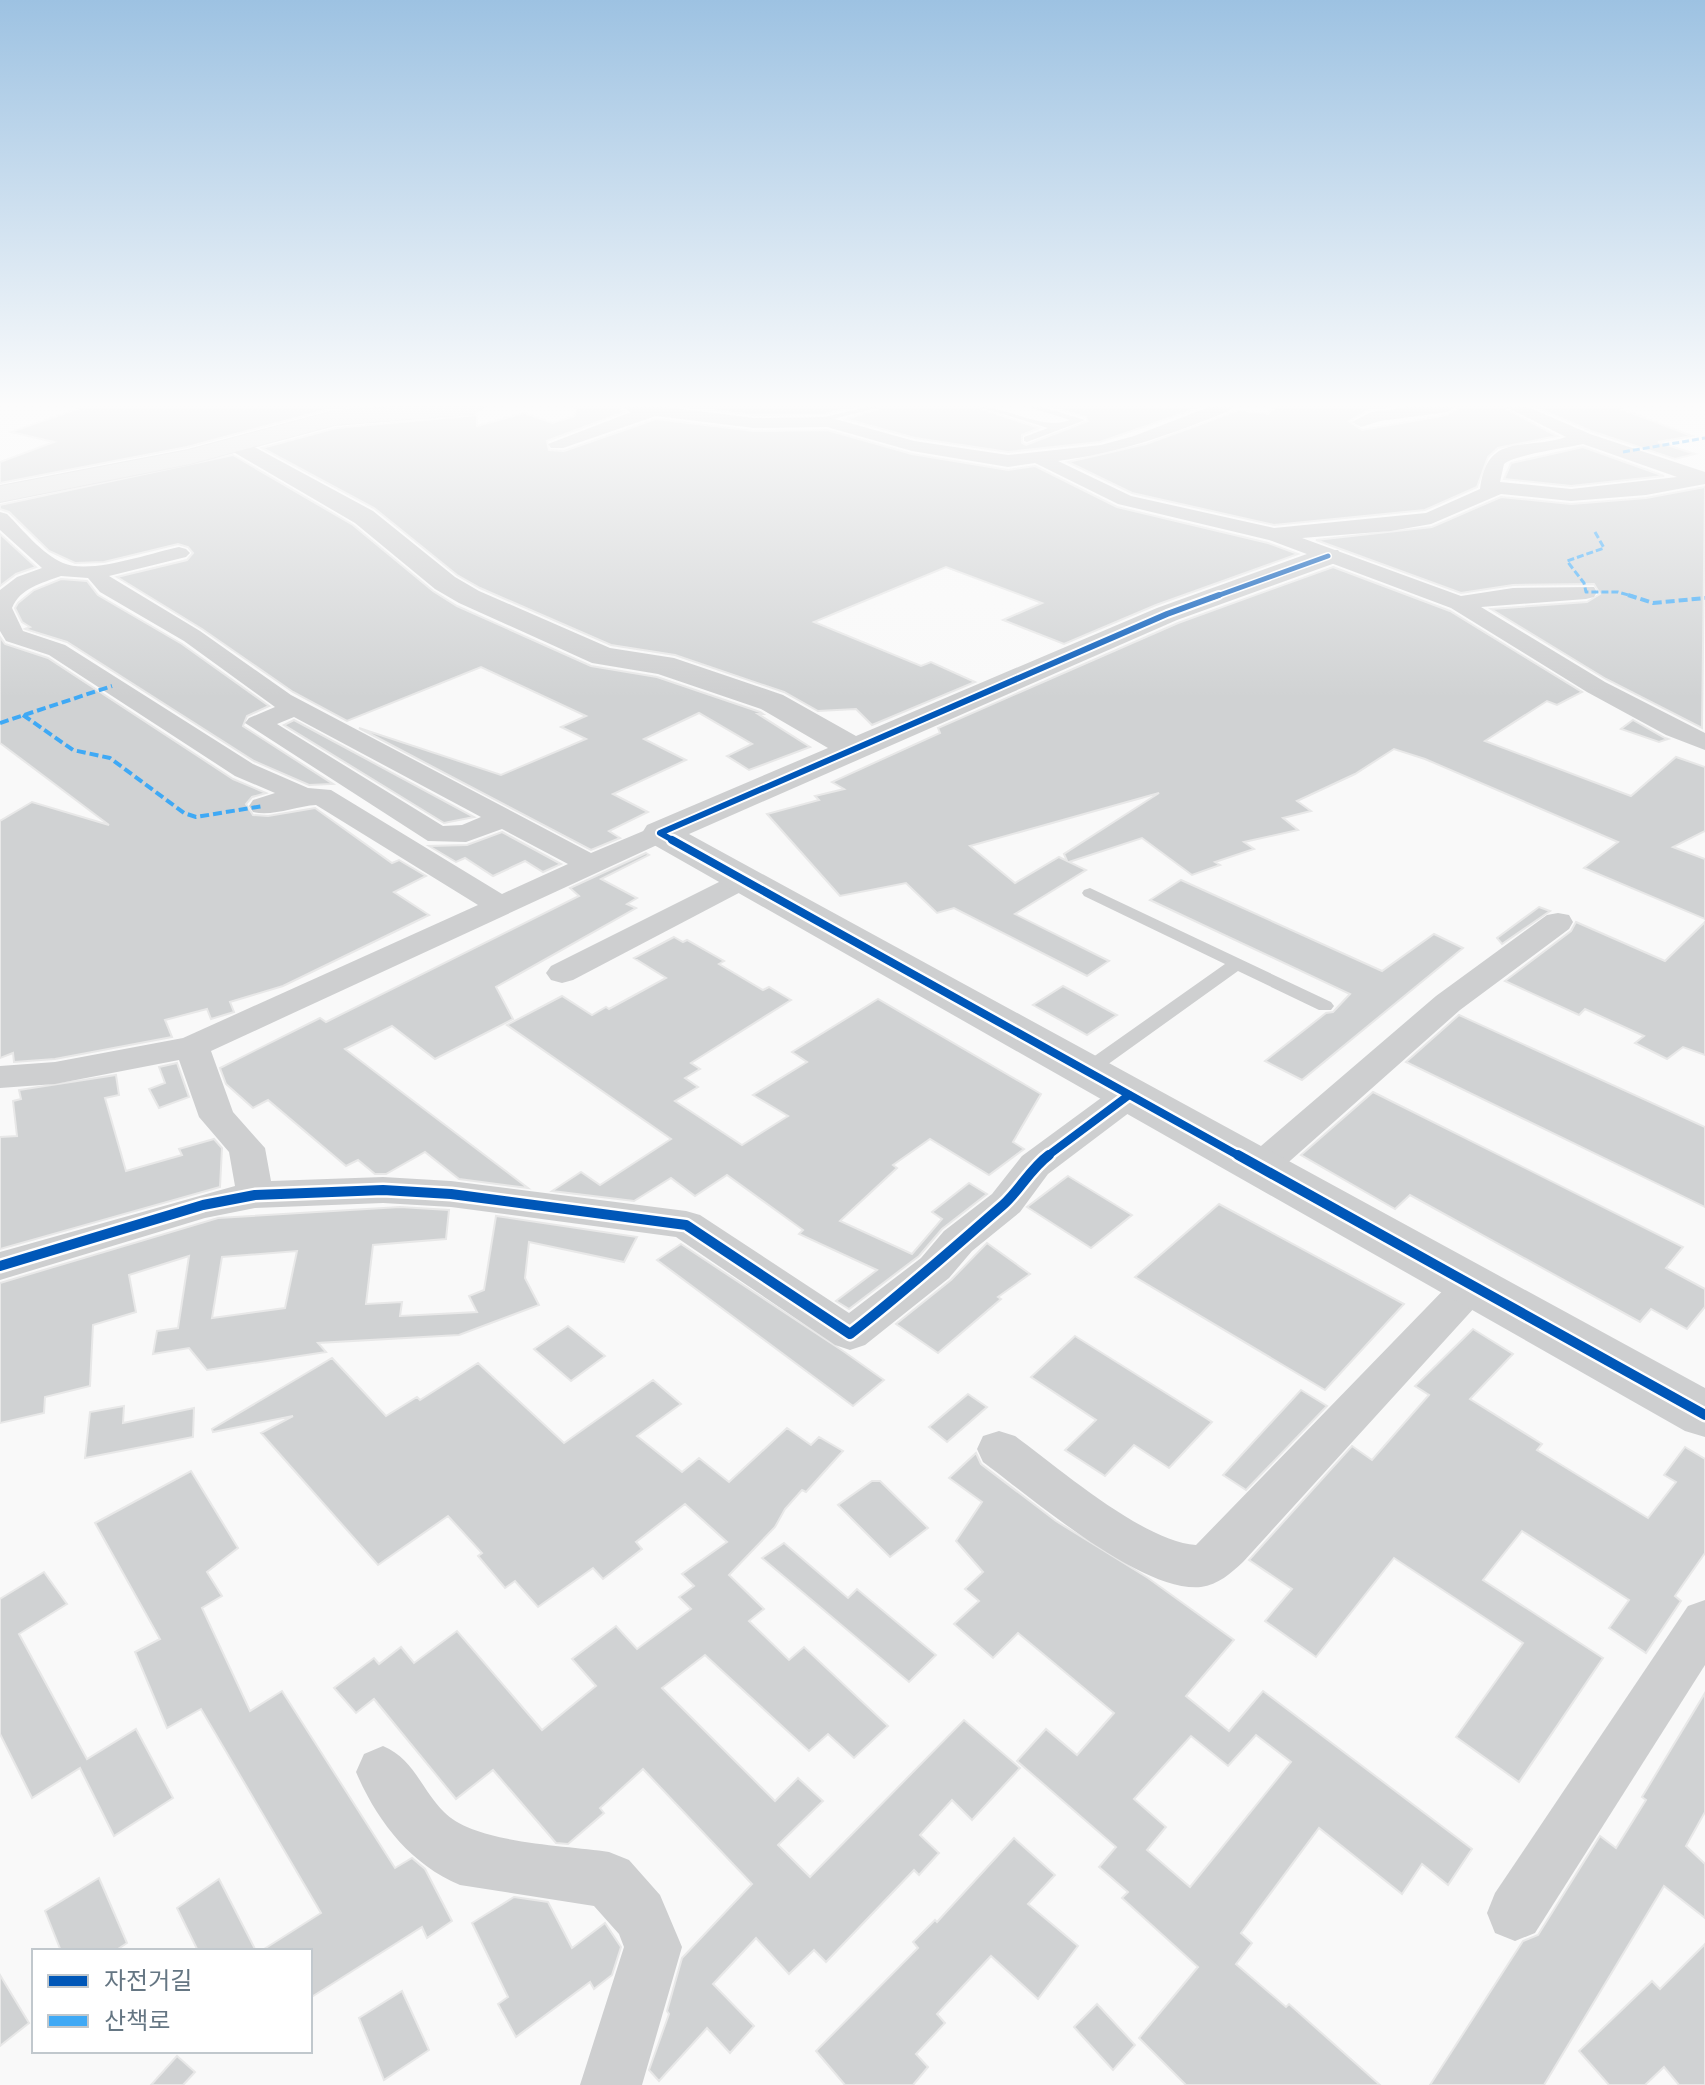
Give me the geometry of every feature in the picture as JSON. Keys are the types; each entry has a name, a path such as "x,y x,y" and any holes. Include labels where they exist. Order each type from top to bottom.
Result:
{"street":[{"path":"342,504 364,517 445,583 469,597 603,656 663,665 772,702 853,748"},
{"path":"1144,504 1276,535 1459,603 1596,687 1675,730 1705,742"},
{"path":"1276,535 1297,530 1391,525 1431,518 1460,504"},
{"path":"0,518 8,539 61,569"},
{"path":"179,553 92,570 61,569 25,582 4,597 1,608 14,636 57,650 244,770 263,774 290,791 307,796"},
{"path":"0,1077 55,1073 192,1047 853,748 1167,614 1328,556"},
{"path":"92,570 108,587 192,636 296,707 591,865"},
{"path":"1459,603 1513,595 1586,592"},
{"path":"296,707 258,723 438,835 466,833 504,818"},
{"path":"351,782 400,762"},
{"path":"263,806 321,796 501,906"},
{"path":"660,833 1705,1415"},
{"path":"562,973 743,879"},
{"path":"1260,1167 1448,1003 1558,922"},
{"path":"192,1047 217,1117 247,1148 255,1195"},
{"path":"0,1266 203,1205 255,1195 383,1190 451,1194 686,1225 850,1334 935,1268 958,1241 1006,1203 1035,1165 1129,1095"},
{"path":"999,1449 1142,1550 1173,1565 1203,1566 1226,1548 1472,1285"},
{"path":"1515,1913 1705,1622"},
{"path":"383,1772 425,1832 460,1857 609,1880 640,1915 653,1947 611,2085"}],"lane":[{"path":"1090,893 1325,1006"},
{"path":"1086,1071 1236,964"}],"building":[{"path":"318,504 353,525 433,591 457,606 591,666 657,677 760,712 763,714 758,714 810,747 749,770 727,756 752,744 699,713 644,739 686,760 613,794 648,812 609,831 620,838 591,850 359,728 501,775 586,739 561,727 586,716 481,667 347,721 293,692 202,629 117,577 187,560 193,553 188,547 178,544 104,562 75,563 49,551 9,512 0,509 0,505"},
{"path":"367,504 1112,504 1268,543 1298,554 1156,605 1064,644 1003,620 1042,603 946,567 814,622 921,666 931,662 975,682 872,725 856,709 818,711 784,692 675,655 611,645 480,588 457,575"},
{"path":"1182,504 1438,504 1425,510 1274,525"},
{"path":"1484,504 1705,504 1702,728 1606,679 1491,609 1587,602 1600,594 1594,584 1513,585 1461,593 1316,540 1432,527"},
{"path":"0,534 36,567 16,574 0,586"},
{"path":"1333,567 1450,611 1582,692 1557,705 1547,701 1485,741 1631,796 1676,757 1705,767 1705,831 1673,847 1705,859 1705,919 1584,868 1618,842 1425,759 1394,749 1355,774 1297,801 1311,811 1283,818 1298,830 1244,842 1254,849 1215,862 1220,865 1192,875 1142,838 1069,862 1086,870 1015,914 1109,961 1087,976 954,908 937,913 906,883 840,896 767,814 819,800 815,796 844,789 832,782 940,733 938,728 1178,623","holes":["1159,793 1064,854 1067,861 1059,857 1015,883 970,846"]},
{"path":"61,579 87,581 98,595 182,644 269,706 247,716 243,726 333,784 309,785 254,761 67,642 25,629 30,627 22,622 15,608 18,603 34,590"},
{"path":"0,637 5,644 48,658 233,779 266,793 252,797 246,804 253,815 268,816 315,808 392,863 399,860 426,876 394,892 429,915 283,986 230,1002 234,1012 211,1019 207,1009 165,1020 172,1037 55,1059 14,1062 13,1053 0,1058 0,821 32,802 109,825 0,743"},
{"path":"294,720 474,817 444,823 284,725"},
{"path":"1633,720 1668,739 1659,742 1621,729"},
{"path":"502,832 561,864 543,872 525,861 493,876 465,858 456,862 429,846 467,845"},
{"path":"646,853 649,855 601,879 637,898 627,904 636,908 496,987 513,1019 435,1059 392,1026 345,1049 528,1188 459,1179 425,1152 386,1174 375,1174 358,1160 346,1166 268,1100 253,1108 226,1084 220,1068 320,1018 326,1022 579,896 570,888"},
{"path":"1181,880 1382,971 1434,934 1463,948 1302,1080 1265,1061 1326,1013 1333,1012 1350,994 1150,900"},
{"path":"1539,907 1550,911 1502,944 1497,938"},
{"path":"1576,922 1665,961 1705,922 1705,1055 1683,1047 1667,1059 1635,1043 1644,1036 1585,1009 1579,1015 1505,981 1571,931"},
{"path":"674,937 683,942 687,940 724,961 719,964 763,990 769,987 791,1000 691,1063 700,1069 685,1078 698,1087 675,1101 742,1145 788,1116 753,1095 807,1062 792,1052 878,999 1041,1094 1013,1142 1024,1149 989,1175 930,1139 893,1165 897,1168 840,1221 912,1254 942,1219 932,1212 969,1183 987,1194 942,1229 919,1256 849,1309 836,1301 877,1270 799,1234 803,1230 727,1175 695,1196 671,1178 634,1201 552,1191 581,1172 600,1185 671,1139 507,1025 562,996 592,1015 606,1007 609,1009 666,978 634,958"},
{"path":"1063,986 1117,1015 1087,1035 1033,1005"},
{"path":"1459,1015 1705,1127 1705,1207 1406,1062"},
{"path":"177,1063 189,1097 159,1108 149,1089 165,1083 159,1067"},
{"path":"116,1075 119,1095 105,1098 126,1171 182,1155 179,1149 214,1139 222,1148 220,1187 0,1249 0,1137 17,1136 13,1101 21,1099 19,1090"},
{"path":"1373,1092 1683,1247 1666,1268 1705,1289 1705,1307 1687,1329 1651,1309 1640,1322 1410,1195 1395,1209 1301,1155"},
{"path":"1068,1176 1132,1215 1091,1248 1027,1207"},
{"path":"1219,1204 1404,1304 1325,1390 1135,1277"},
{"path":"400,1207 449,1210 446,1239 373,1245 366,1304 402,1302 400,1316 477,1312 469,1296 484,1290 496,1216 637,1237 624,1262 529,1242 525,1278 539,1305 459,1335 318,1343 326,1352 207,1370 189,1348 153,1354 157,1331 178,1328 189,1256 129,1275 136,1312 93,1325 90,1386 45,1397 44,1413 0,1423 0,1283 218,1218","holes":["297,1251 285,1308 212,1318 222,1257"]},
{"path":"987,1243 1030,1274 998,1297 1001,1299 938,1353 896,1324 951,1280"},
{"path":"681,1244 884,1380 853,1406 657,1260"},
{"path":"568,1326 605,1356 571,1381 534,1349"},
{"path":"1473,1329 1513,1354 1470,1399 1542,1444 1537,1450 1648,1518 1676,1482 1664,1475 1685,1447 1705,1459 1705,1553 1675,1596 1681,1601 1646,1653 1609,1628 1629,1600 1522,1531 1483,1580 1603,1658 1519,1782 1456,1737 1523,1643 1394,1558 1316,1657 1265,1621 1292,1589 1249,1560 1352,1446 1372,1460 1429,1395 1415,1386"},
{"path":"1075,1336 1212,1422 1169,1468 1134,1445 1105,1476 1065,1450 1096,1420 1031,1377"},
{"path":"332,1358 386,1416 417,1397 420,1400 478,1363 564,1443 653,1380 681,1404 637,1436 682,1472 699,1458 729,1482 787,1428 811,1445 819,1437 843,1451 806,1492 802,1490 785,1509 775,1527 729,1575 764,1609 749,1621 789,1660 804,1647 888,1726 854,1758 828,1734 809,1751 705,1655 662,1688 775,1801 798,1778 823,1801 778,1845 810,1877 964,1720 1020,1768 972,1820 952,1800 920,1835 939,1853 919,1875 914,1870 826,1962 814,1950 789,1974 756,1938 713,1984 754,2026 730,2053 707,2028 659,2081 649,2070 669,2014 667,2011 682,1958 752,1884 643,1769 600,1808 604,1813 568,1844 556,1843 493,1770 456,1799 374,1699 356,1713 334,1688 374,1658 379,1664 401,1647 414,1663 457,1631 542,1730 596,1686 572,1659 616,1626 637,1649 691,1609 679,1597 694,1586 682,1574 727,1542 685,1504 636,1542 642,1549 603,1579 593,1568 538,1607 515,1581 505,1588 478,1556 482,1553 448,1516 378,1565 261,1433 293,1416 213,1432 212,1429"},
{"path":"1301,1390 1327,1406 1246,1490 1223,1475"},
{"path":"968,1394 987,1407 947,1442 929,1427"},
{"path":"124,1406 123,1423 194,1408 193,1437 85,1458 90,1412"},
{"path":"976,1453 981,1464 1056,1521 1148,1578 1234,1640 1186,1696 1229,1731 1263,1691 1472,1849 1448,1885 1422,1864 1402,1894 1319,1828 1241,1933 1252,1943 1236,1964 1286,2007 1289,2004 1380,2085 1186,2085 1139,2038 1198,1967 1122,1898 1128,1892 1099,1867 1116,1847 1017,1761 1046,1729 1077,1755 1114,1713 1018,1633 993,1658 954,1624 979,1601 965,1589 983,1572 956,1541 982,1502 949,1478","holes":["1256,1735 1291,1762 1190,1887 1147,1850 1166,1827 1134,1799 1191,1736 1228,1766"]},
{"path":"191,1471 238,1548 207,1572 222,1596 202,1608 250,1711 282,1691 395,1868 412,1858 425,1869 452,1921 427,1938 422,1927 312,1997 312,1949 264,1949 321,1913 201,1709 167,1728 135,1652 160,1639 95,1523"},
{"path":"872,1481 880,1481 928,1528 890,1557 838,1505"},
{"path":"784,1543 848,1598 857,1589 936,1655 909,1682 762,1558"},
{"path":"44,1572 67,1604 19,1634 87,1759 136,1729 173,1798 114,1836 80,1768 32,1798 0,1734 0,1599"},
{"path":"1705,1693 1705,1812 1686,1846 1705,1864 1705,1918 1664,1886 1544,2085 1430,2085 1523,1941 1538,1935 1600,1836 1616,1848 1646,1800 1642,1797"},
{"path":"1014,1838 1055,1875 1028,1904 1078,1946 1038,1999 991,1956 937,2014 945,2023 916,2054 928,2067 913,2085 845,2085 816,2051 918,1948 913,1942 935,1920 937,1922"},
{"path":"99,1878 127,1943 118,1949 60,1949 45,1911"},
{"path":"219,1879 255,1949 197,1949 177,1908"},
{"path":"514,1897 548,1902 572,1948 605,1923 621,1947 612,1975 594,1989 590,1982 516,2037 498,2004 508,1997 472,1923"},
{"path":"1705,1944 1705,2085 1679,2085 1664,2067 1645,2085 1609,2085 1579,2051 1652,1981 1660,1989"},
{"path":"0,1975 29,2023 0,2046"},
{"path":"402,1991 429,2050 384,2080 359,2018"},
{"path":"1097,2004 1135,2045 1113,2070 1074,2027"},
{"path":"177,2056 195,2072 183,2085 151,2085"}],"marked path":[{"path":"1595,532 1604,548 1579,554 1567,561 1584,583 1586,592 1618,592 1653,603 1705,598"},
{"path":"0,723 112,686"},
{"path":"23,715 73,750 110,758 184,813 196,817 263,806"}],"cycle path":[{"path":"1328,556 1167,614 660,833 1705,1415"},
{"path":"0,1266 203,1205 255,1195 383,1190 451,1194 686,1225 850,1334 935,1268 958,1241 1006,1203 1035,1165 1129,1095"}]}
